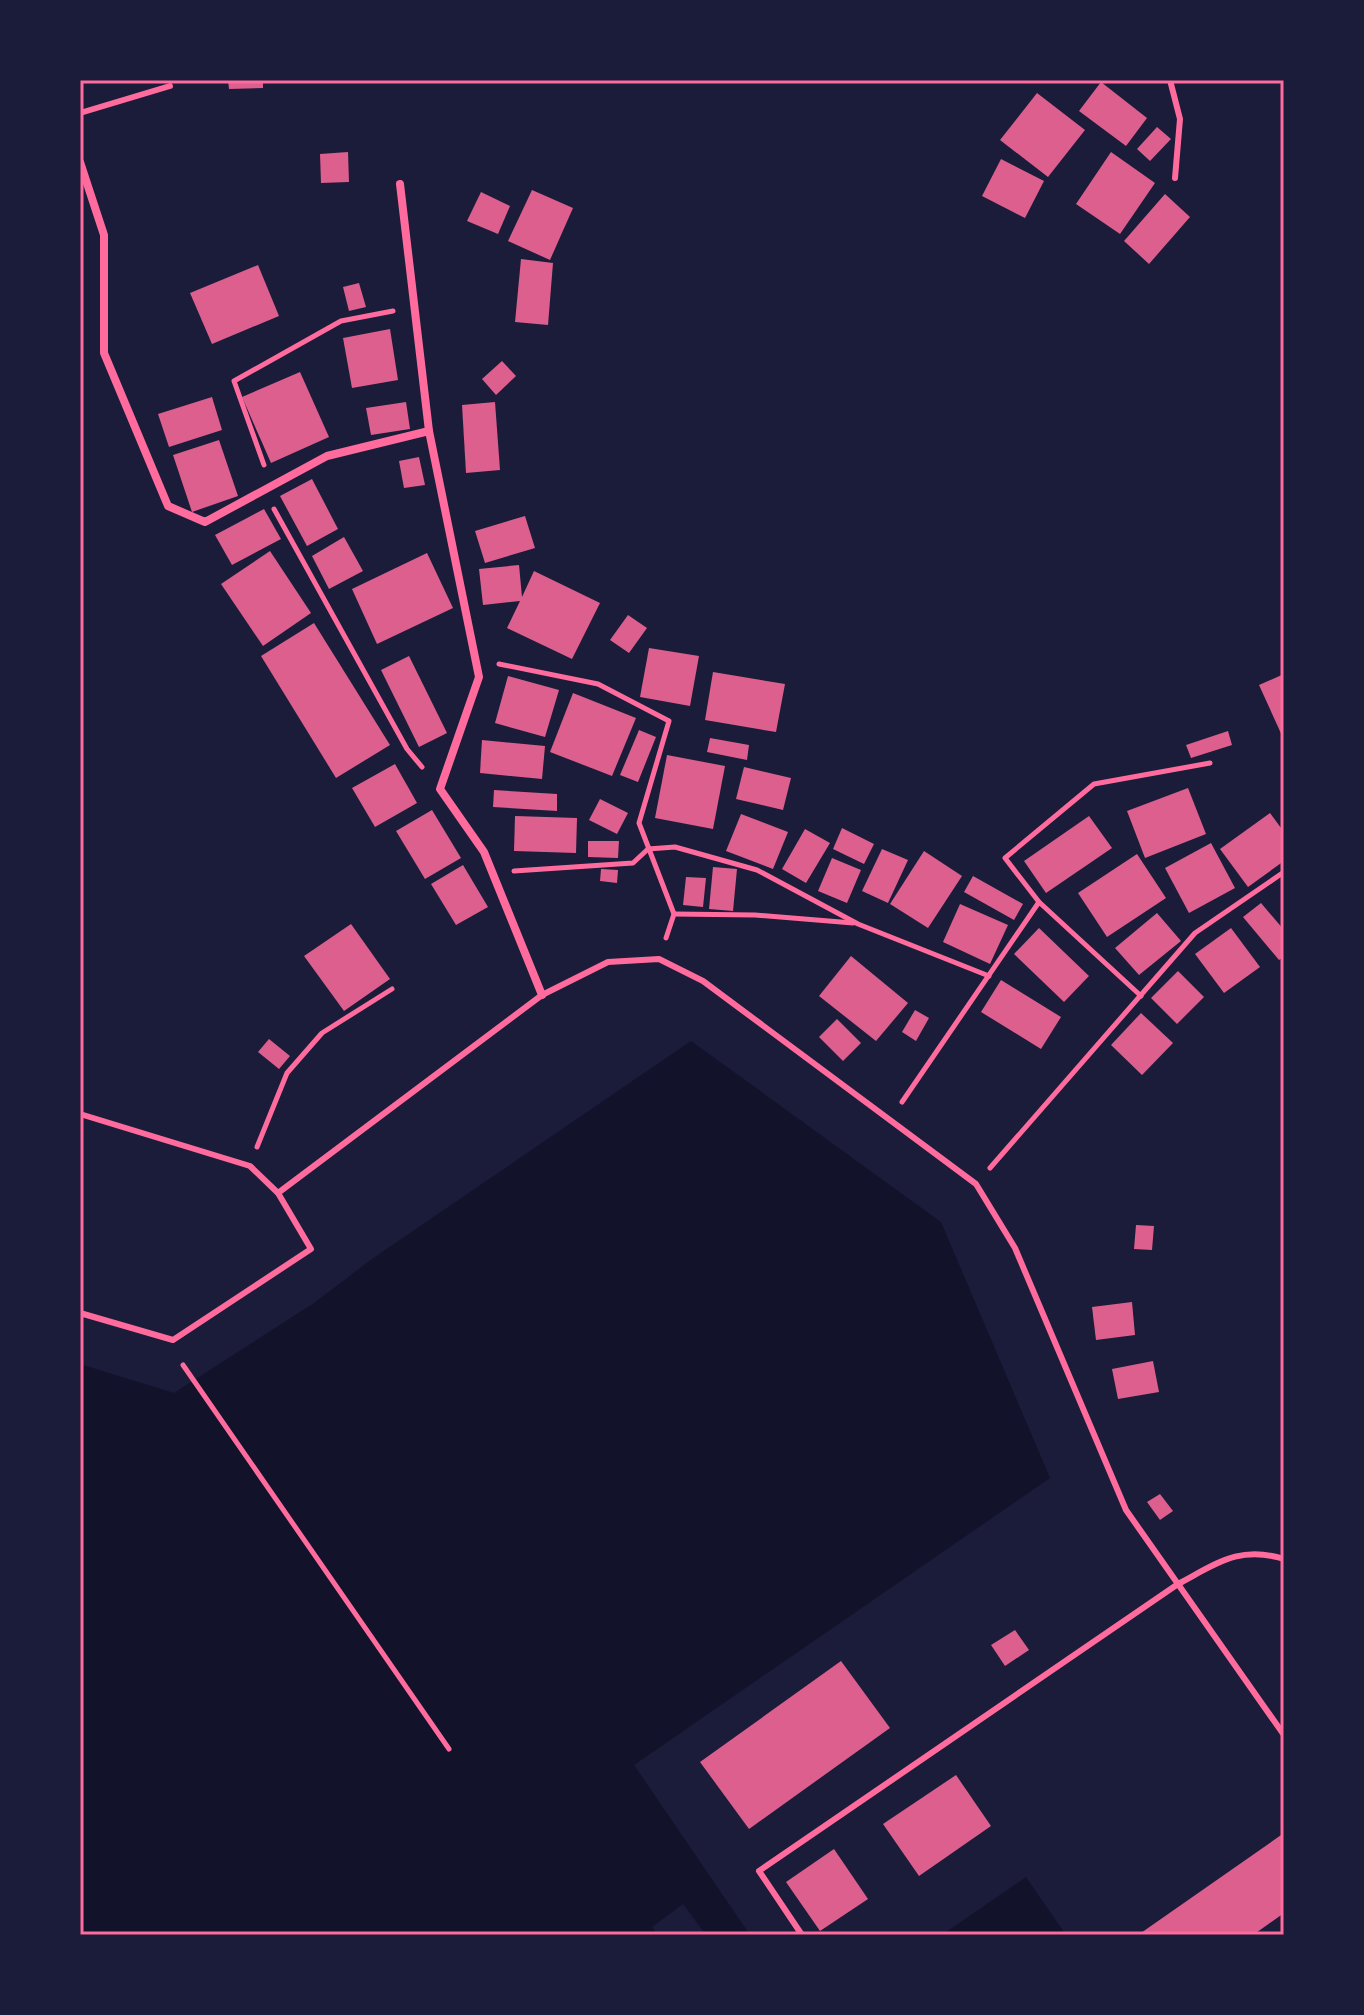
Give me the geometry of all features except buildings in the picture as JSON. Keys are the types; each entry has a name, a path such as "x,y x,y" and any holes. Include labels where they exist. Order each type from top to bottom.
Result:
{"street":[{"path":"80,162 104,235 104,353 168,506 205,522 327,456 429,431"},
{"path":"400,184 429,431 479,677 440,789 484,852 542,995"}],"lane":[{"path":"1170,80 1180,119 1175,178"},
{"path":"80,113 170,86"},
{"path":"278,1193 542,995 608,962 659,959 703,981 976,1184 1015,1248 1126,1510 1284,1735"},
{"path":"80,1114 250,1166 278,1193 311,1249 173,1340 80,1313"},
{"path":"802,1935 759,1871 1178,1584 1236,1554 1284,1559"}],"path":[{"path":"414,307 341,321 234,381 268,488 407,749 440,789"},
{"path":"475,658 598,684 669,721 639,823 674,914 659,959"},
{"path":"1141,996 1039,902 1005,858 1094,784 1210,763"},
{"path":"492,872 633,863 648,849 675,847 757,870 858,924 989,976"},
{"path":"976,1184 1195,933 1284,872"},
{"path":"890,1119 1039,902"},
{"path":"674,914 755,915 858,924"},
{"path":"250,1166 287,1073 322,1033 392,989"},
{"path":"183,1365 449,1749"}],"shaded area":[{"path":"691,1041 941,1222 1050,1478 634,1765 750,1935 80,1935 80,1364 174,1393 314,1303 372,1259"},
{"path":"1026,1877 1066,1935 942,1935"}],"pier":[{"path":"683,1904 706,1935 658,1935 652,1927"}]}
